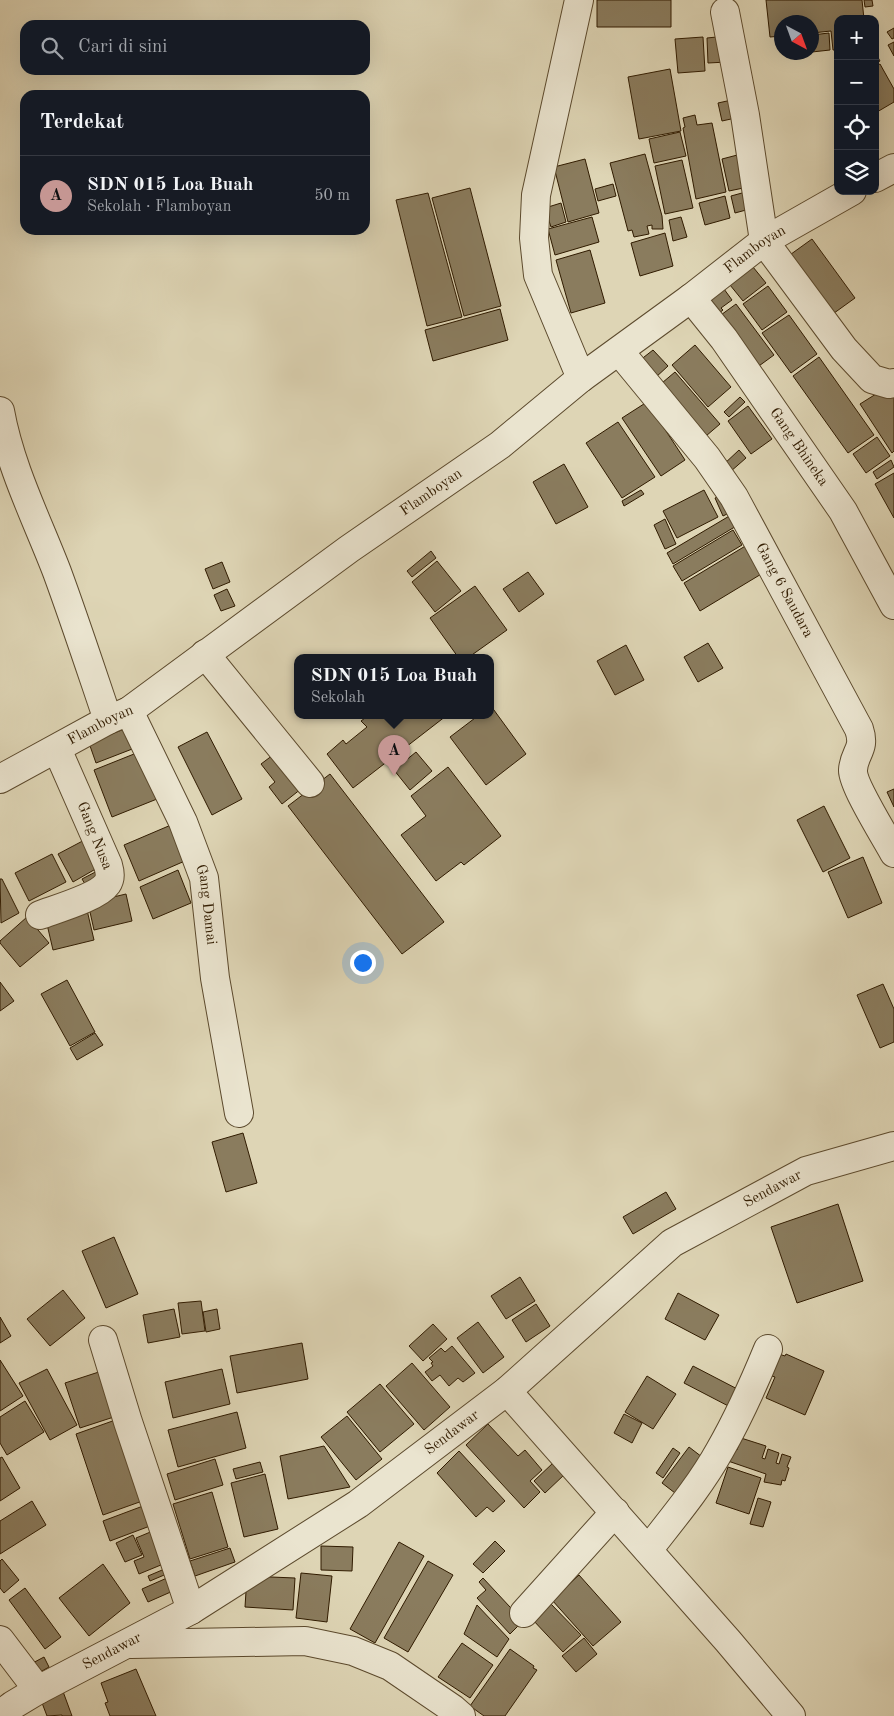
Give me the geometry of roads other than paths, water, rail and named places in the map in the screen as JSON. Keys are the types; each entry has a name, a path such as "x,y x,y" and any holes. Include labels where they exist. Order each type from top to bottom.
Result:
{"street":[{"path":"579,0 536,195 534,238 538,275 581,378"},
{"path":"726,12 745,115 764,241 844,349 872,379 889,384 894,383"},
{"path":"879,176 894,168"},
{"name":"Flamboyan","path":"0,779 118,715 349,549 500,445 581,378 691,298 764,241 845,195"},
{"name":"Gang Bhineka","path":"691,298 724,339 843,511 894,605"},
{"name":"Gang 6 Saudara","path":"619,351 707,458 734,497 859,729 862,738 861,750 853,771 856,784 894,854"},
{"name":"Gang Damai","path":"0,411 2,424 20,479 57,573 118,715 183,822 204,878 215,978 239,1113"},
{"path":"205,654 310,783"},
{"name":"Gang Nusa","path":"40,915 94,894 102,889 110,878 108,865 57,749"},
{"name":"Sendawar","path":"10,1712 38,1690 191,1610 358,1504 507,1391 672,1243 806,1171 894,1146"},
{"path":"104,1340 128,1422 191,1610"},
{"path":"648,1550 720,1452 745,1404 768,1349"},
{"path":"507,1391 728,1641 791,1716"},
{"path":"524,1613 614,1512"},
{"path":"0,1640 38,1690"},
{"path":"128,1644 305,1641 353,1651 390,1666 453,1708 461,1716"}],"place":[{"name":"SDN 015 Loa Buah","path":"394,776"}]}
